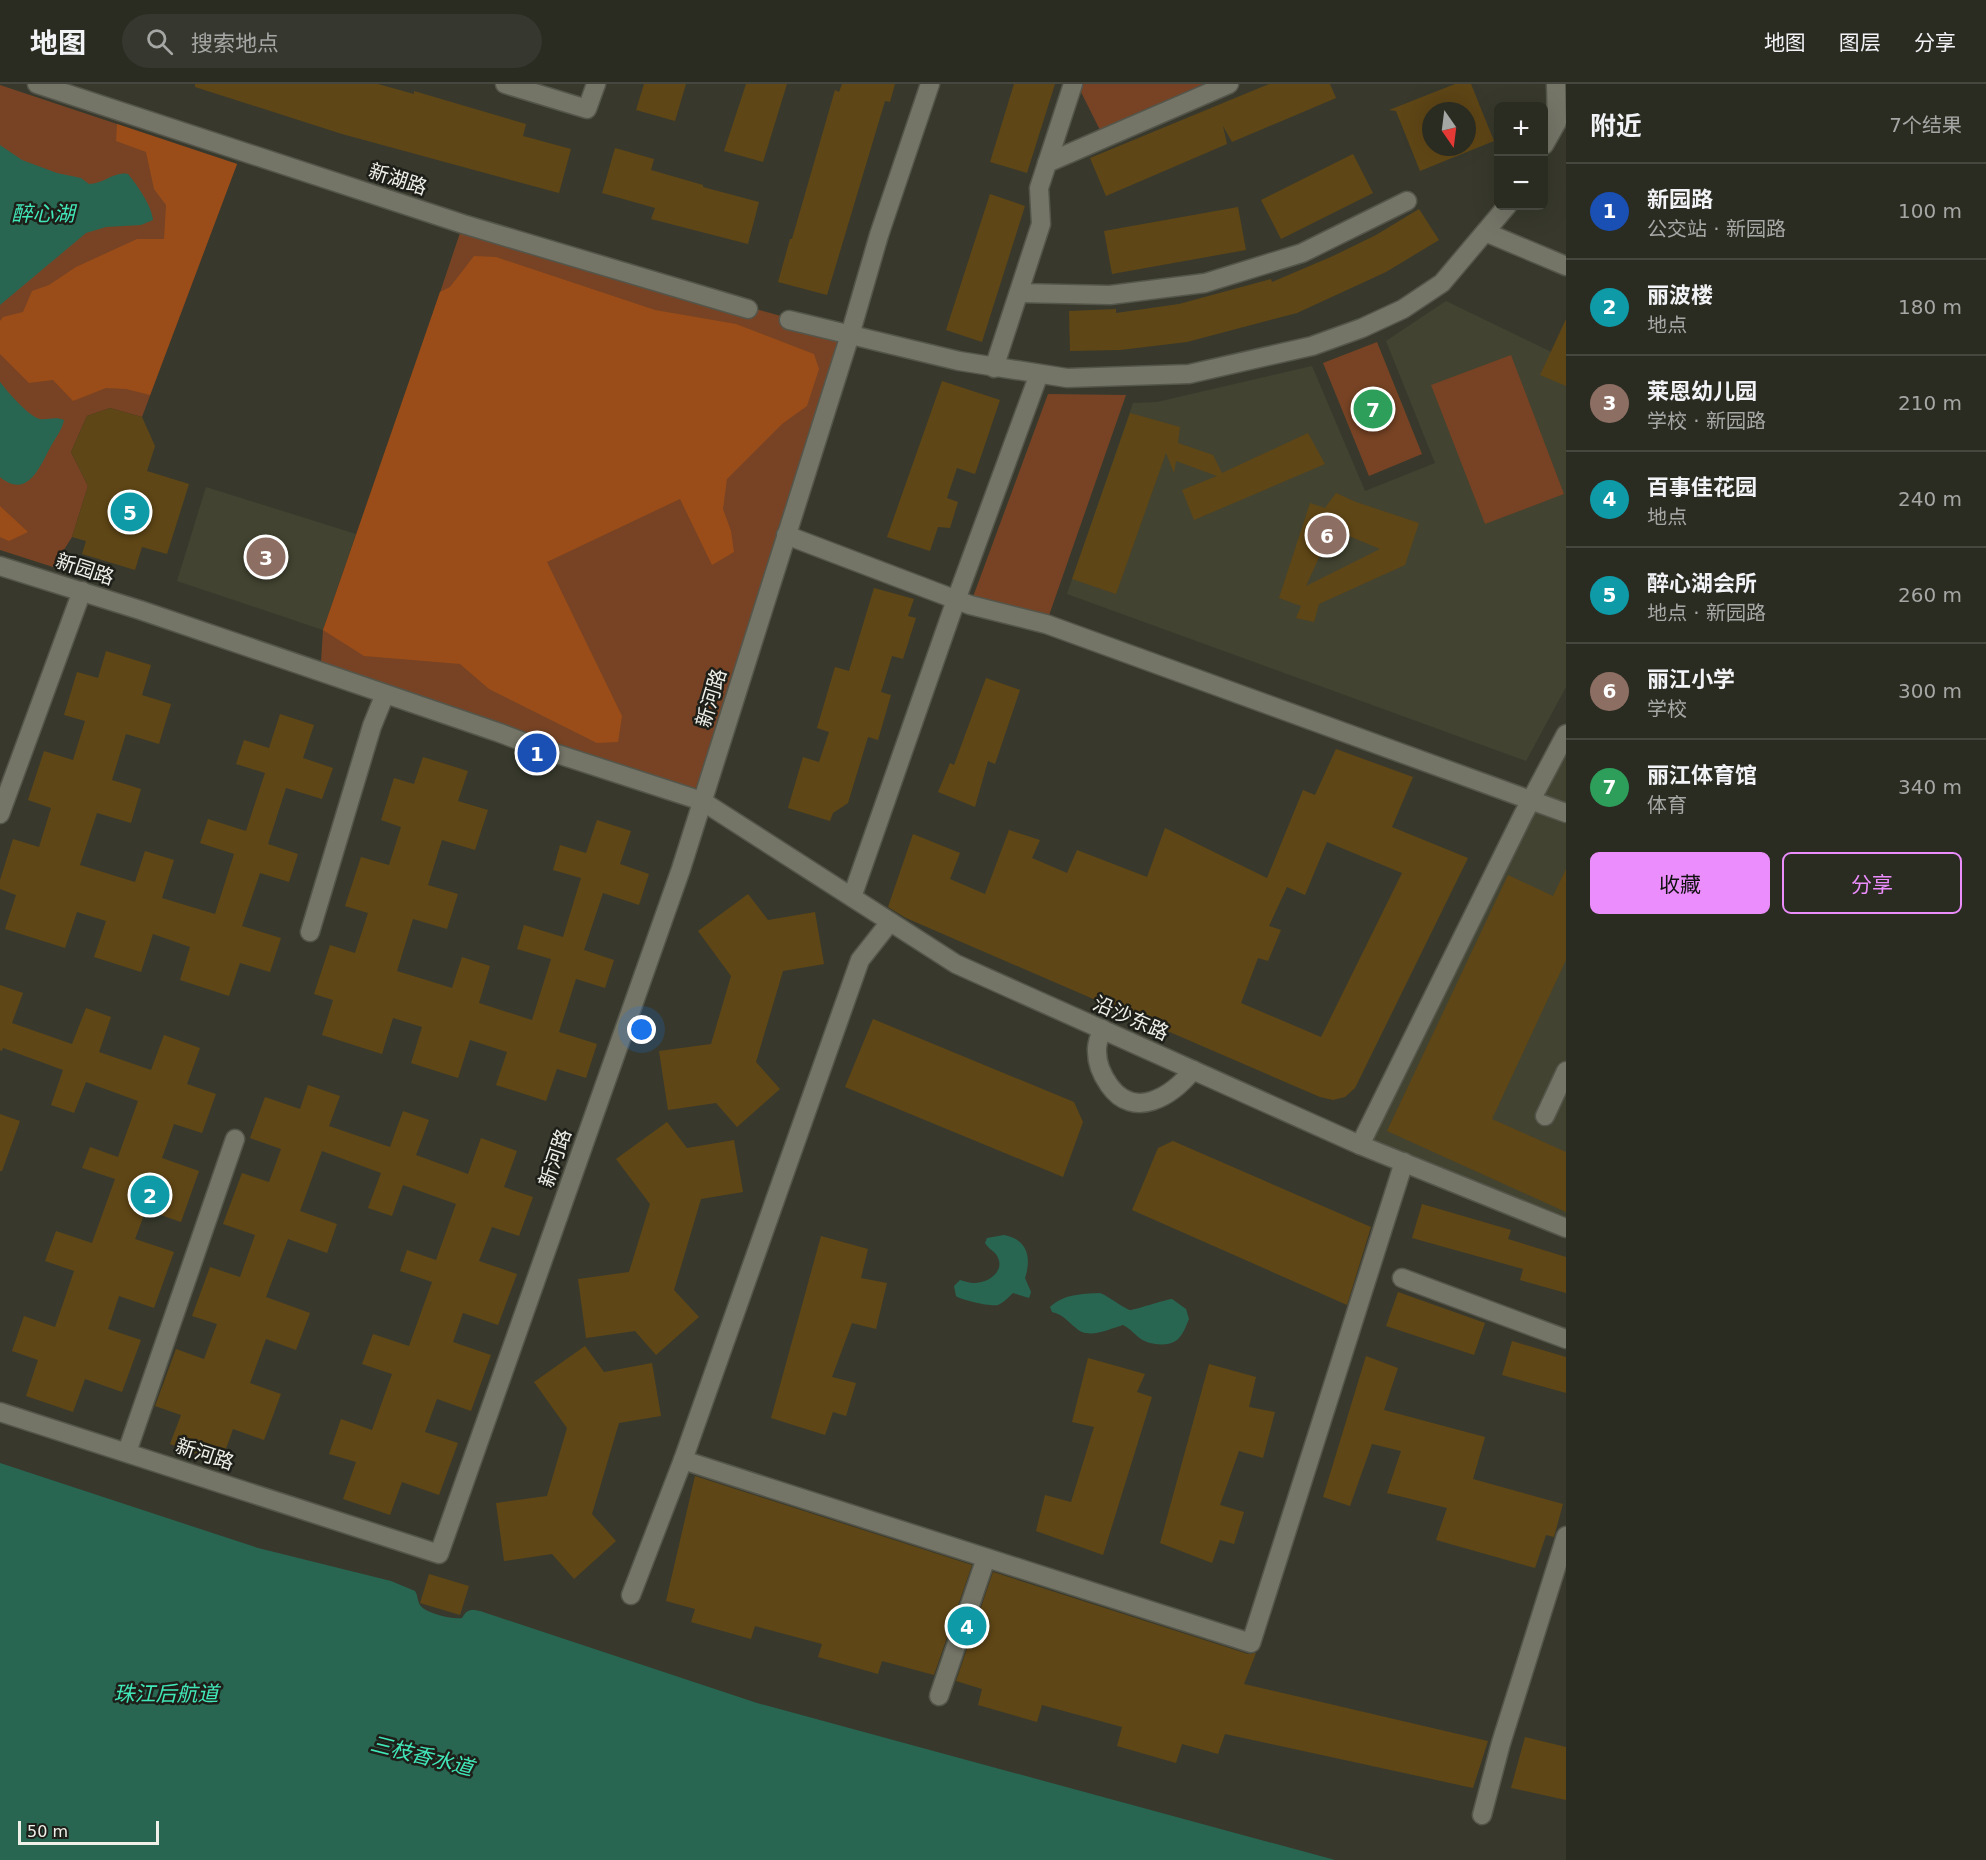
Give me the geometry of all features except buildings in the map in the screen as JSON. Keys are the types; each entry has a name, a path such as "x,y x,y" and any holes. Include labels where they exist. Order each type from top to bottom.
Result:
{"street":[{"name":"新湖路","path":"37,84 61,88 463,224 748,309"},
{"path":"506,84 587,109 596,84"},
{"name":"新河路","path":"0,1412 440,1554 681,869 850,335 879,236 930,84"},
{"path":"994,368 1041,224 1039,188 1073,84"},
{"path":"1047,163 1229,84"},
{"path":"1548,140 1562,124 1556,84"},
{"path":"1019,292 1110,295 1205,283 1302,253 1407,201"},
{"path":"789,320 994,368 1067,378 1189,374 1312,346 1362,328 1403,309 1442,283 1504,210"},
{"path":"1485,232 1566,266"},
{"path":"852,897 956,600 1039,374"},
{"path":"786,535 970,605 1046,624 1566,813"},
{"name":"新园路","path":"0,566 82,591 539,748 702,801"},
{"path":"0,814 82,591"},
{"path":"310,932 372,726 385,694"},
{"path":"1360,1145 1566,734"},
{"name":"沿沙东路","path":"702,801 956,964 1360,1145 1566,1228"},
{"path":"631,1596 683,1460 860,960 890,921"},
{"path":"1102,1029 1096,1050 1100,1072 1114,1092 1130,1102 1144,1103 1162,1098 1181,1085 1193,1070"},
{"path":"1545,1116 1566,1071"},
{"path":"127,1452 235,1139"},
{"path":"683,1460 1251,1643 1404,1162"},
{"path":"1402,1278 1566,1339"},
{"path":"1482,1815 1501,1743 1566,1536"},
{"path":"939,1696 986,1558"}],"shaded area":[{"path":"1077,84 1229,84 1104,138"},
{"path":"0,85 237,164 142,417 110,408 87,416 71,452 88,486 72,537 53,567 0,550"},
{"path":"117,124 237,164 150,395 126,389 106,388 73,401 53,380 29,383 0,354 0,321 3,317 23,312 32,291 49,285 76,267 137,239 164,239 166,205 154,189 146,152 116,141"},
{"path":"463,224 621,272 850,335 703,798 321,662 323,630 366,531 380,471"},
{"path":"474,256 496,257 655,310 736,324 814,354 819,369 807,406 782,424 727,479 723,509 731,531 734,552 712,565 680,499 547,562 622,716 618,742 597,743 489,689 460,664 364,656 323,630 440,292 450,287"},
{"path":"1446,301 1566,359 1566,687 1526,761 1067,594 1133,403 1157,402 1312,366 1365,491 1435,463 1386,341"},
{"path":"1377,342 1422,454 1369,476 1323,363"},
{"path":"1511,355 1564,494 1485,524 1431,385"},
{"path":"1048,394 1126,395 1046,624 970,605"},
{"path":"206,487 356,534 323,630 177,581"},
{"path":"0,506 28,532 9,541 0,537"},
{"path":"1566,734 1566,1230 1360,1145"}],"water":[{"name":"醉心湖","path":"0,145 22,160 57,173 81,178 89,184 118,174 128,174 147,202 153,220 141,225 106,227 86,233 0,305"},
{"path":"0,382 18,403 35,417 64,420 37,471 26,483 18,485 0,477"},
{"path":"1004,1235 1018,1240 1026,1250 1028,1263 1025,1278 1031,1292 1029,1298 1013,1293 1002,1303 995,1305 956,1296 954,1286 960,1280 972,1283 986,1281 995,1274 998,1270 998,1259 985,1243 987,1238"},
{"path":"1100,1293 1130,1310 1172,1299 1186,1309 1189,1319 1177,1340 1169,1344 1154,1344 1141,1339 1123,1325 1086,1333 1052,1312 1050,1307 1067,1297"},
{"name":"珠江后航道","path":"0,1463 258,1548 391,1581 415,1591 423,1608 440,1615 462,1618 470,1610 480,1611 757,1703 1335,1860 0,1860"}],"place":[{"name":"丽江体育馆","path":"1373,409"},
{"name":"醉心湖会所","path":"130,512"},
{"name":"丽江小学","path":"1327,535"},
{"name":"莱恩幼儿园","path":"266,557"},
{"name":"新园路","path":"537,753"},
{"name":"丽波楼","path":"150,1195"},
{"name":"百事佳花园","path":"967,1626"}],"water label":[{"name":"三枝香水道","path":"422,1756"}]}
